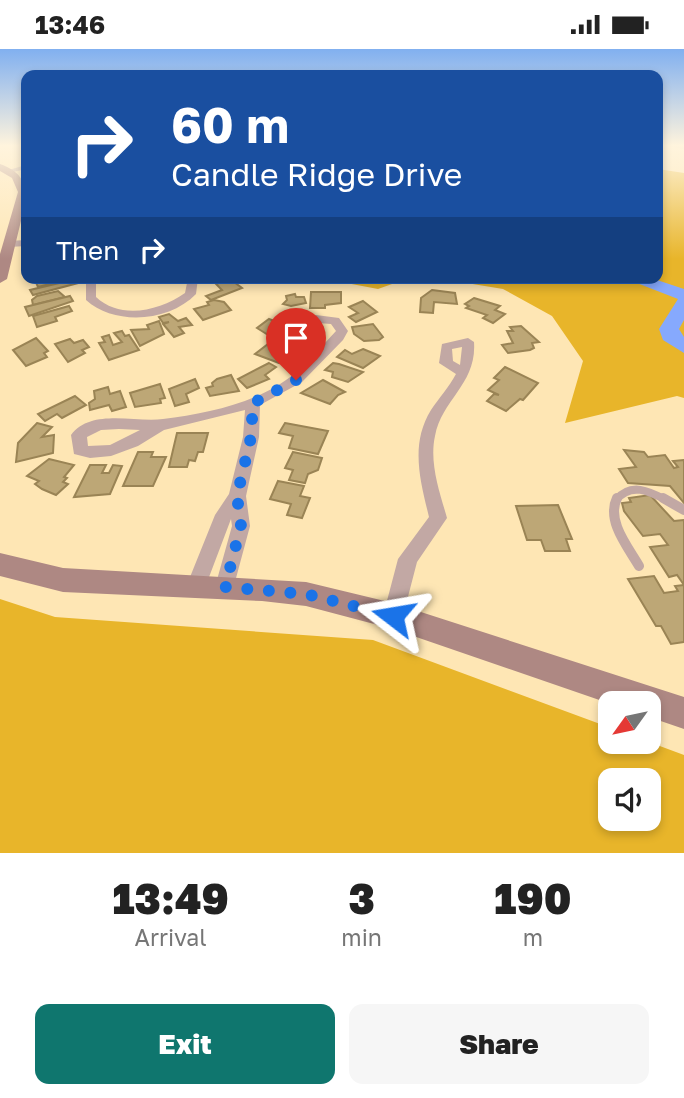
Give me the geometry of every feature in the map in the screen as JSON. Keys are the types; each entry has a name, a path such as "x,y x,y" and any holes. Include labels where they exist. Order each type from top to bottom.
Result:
{"street":[{"path":"0,279 21,199"},
{"path":"9,244 21,243"},
{"path":"91,284 90,298 95,305 124,313 174,306 190,294 192,284"},
{"path":"160,425 122,446 104,452 89,453 80,450 77,442 79,435 100,423 160,425 253,403 296,380 308,366"},
{"path":"393,616 408,559 438,518 427,449 428,434 464,373"},
{"path":"225,587 241,526 237,496 251,437 253,403"},
{"path":"196,587 224,515 237,496"},
{"path":"0,564 63,580 225,587 306,594 393,616 684,713"}],"lane":[{"path":"639,566 614,517 613,502 617,497 636,489 645,490 684,510"}],"shaded area":[{"path":"663,184 684,184 684,398 677,396 565,423 583,361 552,316 503,289 473,284 663,284"},
{"path":"352,284 392,284 378,289"},
{"path":"0,599 55,617 373,640 598,723 598,754 662,754 662,747 684,755 684,853 0,853"}],"building":[{"path":"55,284 74,284 33,295 30,290"},
{"path":"216,284 237,284 242,288 211,300 206,296 222,290"},
{"path":"432,290 455,293 457,304 434,302 433,313 420,312 421,298"},
{"path":"58,291 65,297 33,305 32,300 37,296"},
{"path":"311,292 341,292 341,303 325,305 325,308 310,308"},
{"path":"295,294 296,297 304,297 306,303 291,306 283,304 287,300 286,296"},
{"path":"70,296 73,301 29,316 25,307"},
{"path":"474,298 500,306 495,310 505,314 493,323 483,318 487,315 466,308 469,306 465,304"},
{"path":"363,301 377,312 356,322 349,317 358,313 349,307"},
{"path":"207,302 224,302 231,310 203,320 194,309 209,305"},
{"path":"69,306 72,311 55,317 57,321 37,327 33,316"},
{"path":"169,314 178,321 186,318 192,325 179,327 184,333 174,337 163,324 169,322 163,323 159,317"},
{"path":"269,319 285,325 273,338 257,328"},
{"path":"159,321 164,334 140,346 131,330 149,329 147,325"},
{"path":"373,324 383,337 379,340 364,341 354,334 352,327"},
{"path":"521,326 539,342 532,343 534,348 530,350 508,353 502,345 513,343 507,331 513,331 510,327"},
{"path":"122,331 125,336 129,335 139,350 109,360 99,343 105,342 102,337 109,335 113,345 122,342 114,333"},
{"path":"36,338 48,351 44,353 47,357 26,366 13,350"},
{"path":"70,339 74,343 83,340 89,347 82,350 85,353 68,362 55,344"},
{"path":"272,341 291,348 279,363 255,354"},
{"path":"363,349 380,356 363,368 337,357 345,350 352,354"},
{"path":"269,363 276,367 265,375 269,379 247,388 238,379"},
{"path":"333,363 363,372 348,382 332,377 333,372 325,370"},
{"path":"505,367 538,383 523,400 520,399 506,411 487,401 494,394 499,395 488,390 499,380 494,378"},
{"path":"231,375 239,391 210,396 206,388 213,386 212,383 217,379"},
{"path":"195,379 199,388 186,394 189,402 175,406 169,389"},
{"path":"323,380 345,392 330,404 301,393"},
{"path":"160,384 165,398 160,399 161,403 135,407 130,393"},
{"path":"108,387 110,394 120,391 126,407 112,411 109,405 90,410 89,403 95,399 94,391"},
{"path":"75,396 86,405 62,418 57,414 45,421 38,414"},
{"path":"37,423 52,427 42,437 54,435 53,453 16,462 18,443"},
{"path":"285,423 328,431 318,454 289,448 293,436 279,433"},
{"path":"177,433 208,433 203,452 198,452 195,461 189,460 187,467 169,467"},
{"path":"624,450 644,452 648,457 665,455 674,468 678,467 673,461 684,460 684,503 670,486 628,483 619,469 636,467"},
{"path":"138,452 153,452 151,457 166,457 153,486 123,486"},
{"path":"293,452 322,458 318,470 308,474 305,483 289,480 293,470 285,468"},
{"path":"49,459 74,465 64,477 67,478 63,482 68,484 56,495 42,489 35,484 39,481 27,476"},
{"path":"90,465 106,465 102,473 109,473 113,465 122,466 110,494 74,497"},
{"path":"278,481 304,486 300,496 310,498 302,518 287,515 291,504 270,499"},
{"path":"650,495 674,521 684,520 684,585 677,575 669,577 650,547 668,545 660,534 643,536 624,511 622,503 631,502 629,498"},
{"path":"558,505 572,539 566,539 570,551 545,551 541,540 527,540 516,506"},
{"path":"654,576 664,593 678,591 675,586 684,585 684,642 671,644 661,626 656,626 628,579"}],"waterway":[{"path":"651,284 684,295"},
{"path":"684,303 669,329 670,336 684,347"}],"route":[{"path":"296,380 253,403 251,437 237,496 241,526 225,587 306,594 393,616"}]}
